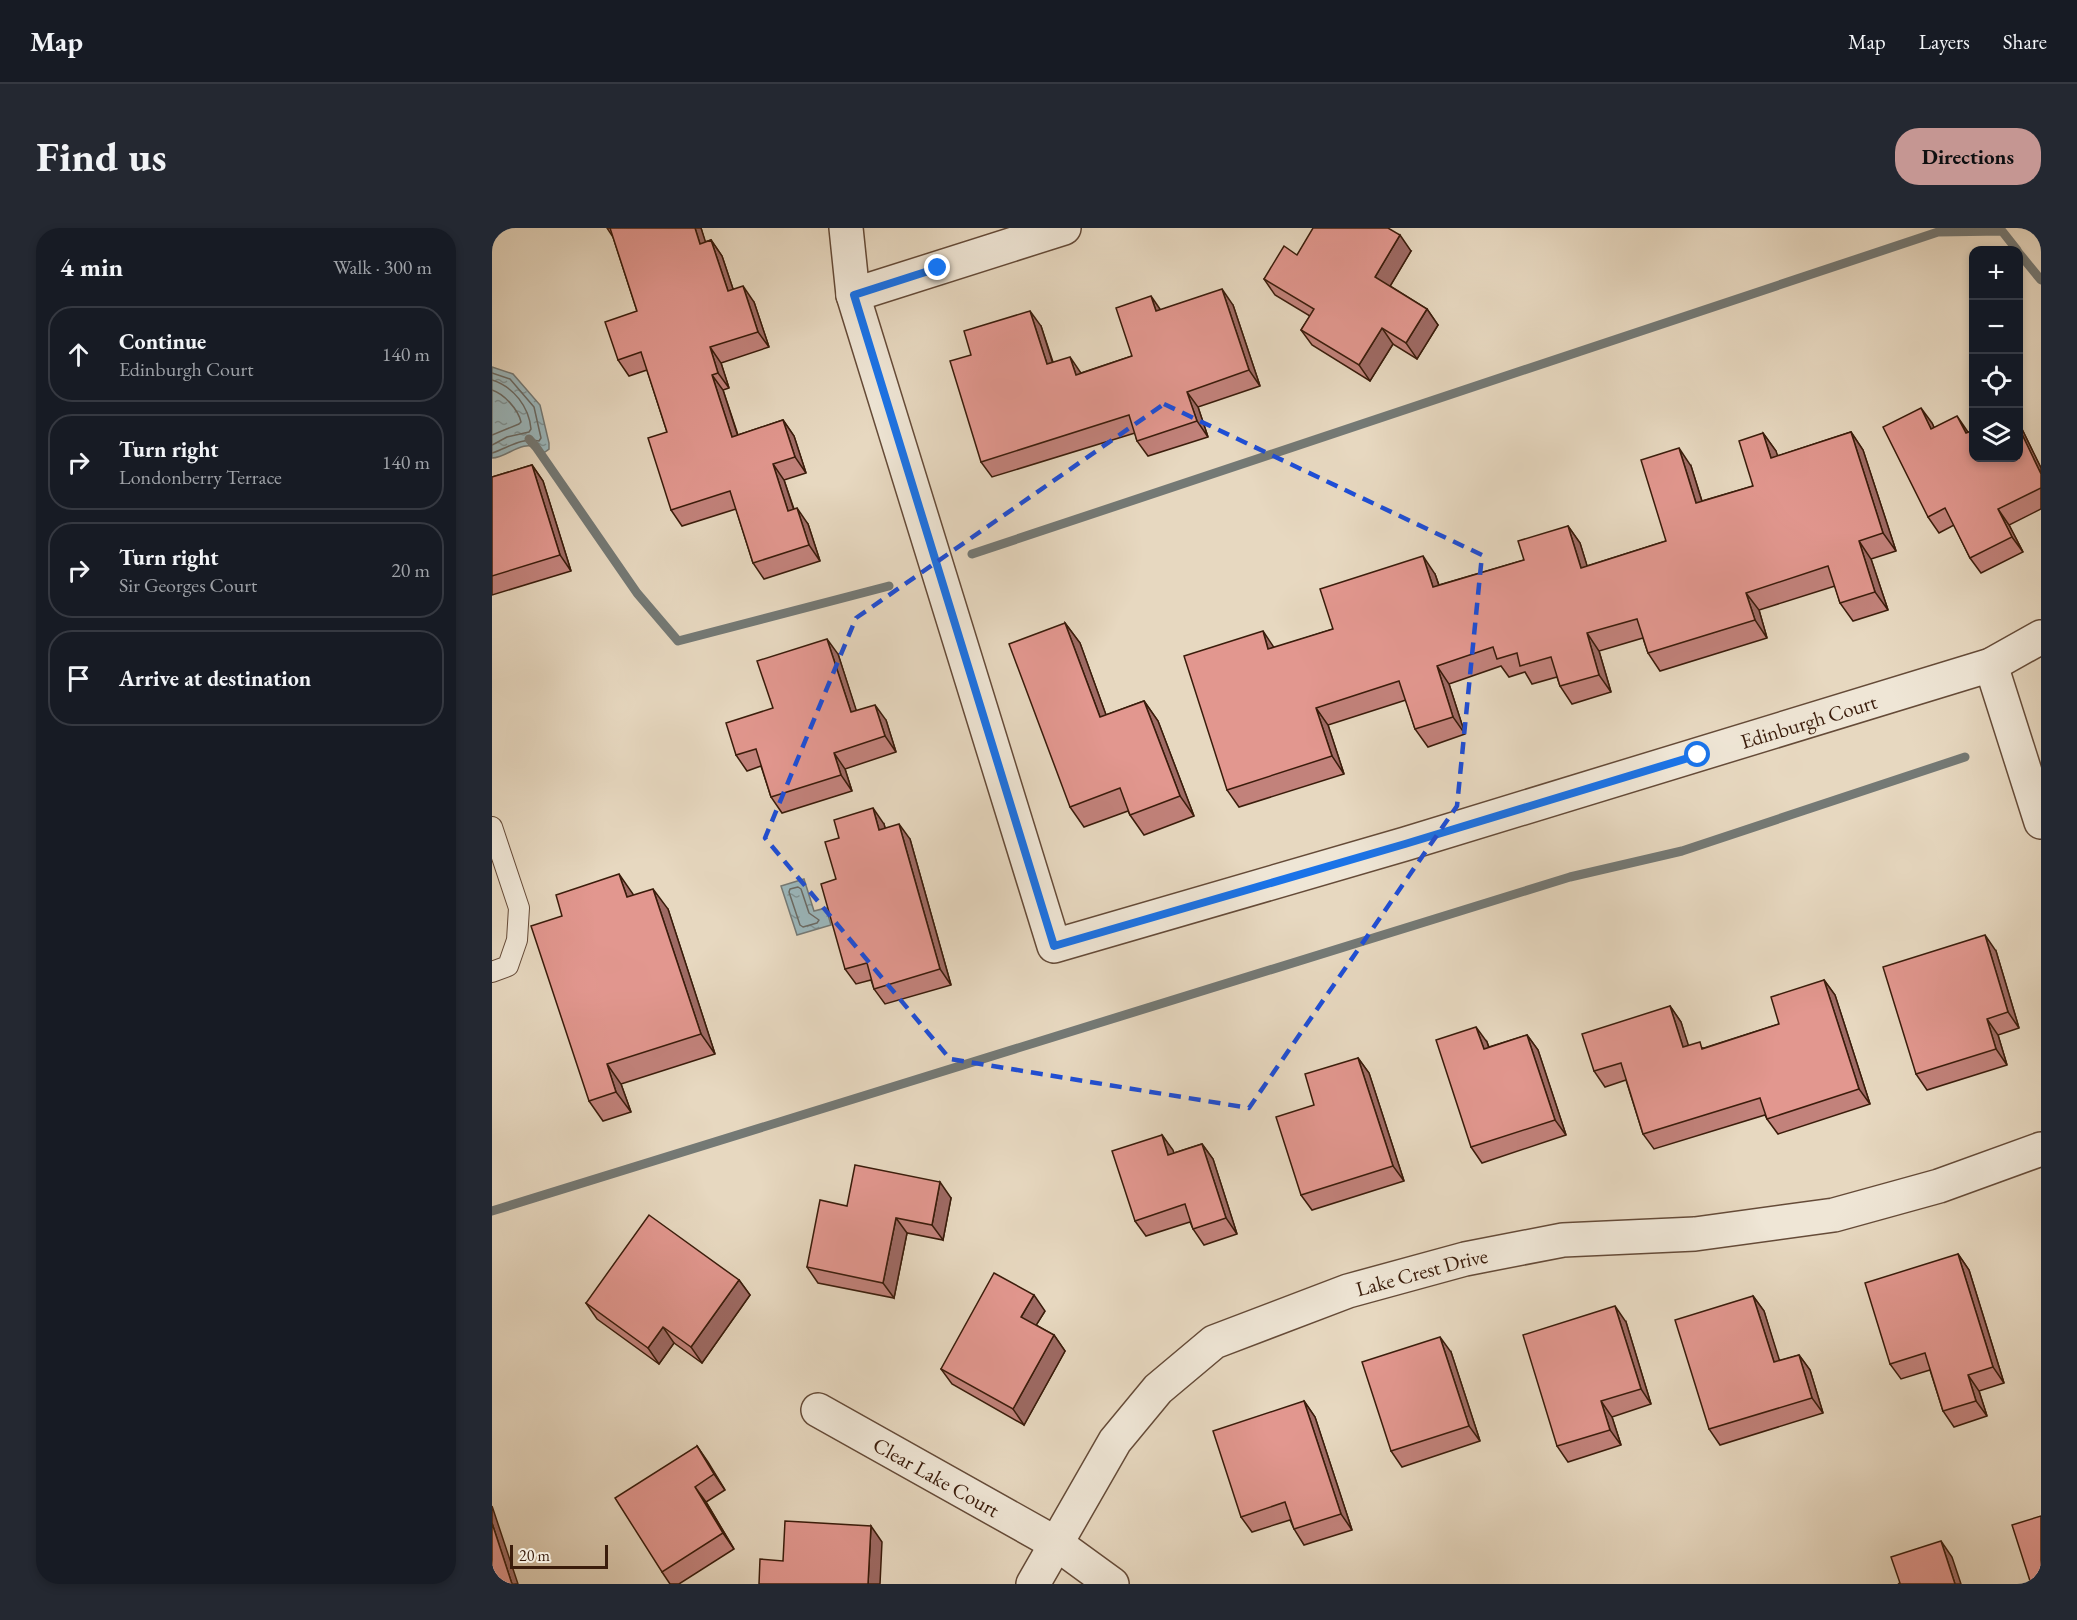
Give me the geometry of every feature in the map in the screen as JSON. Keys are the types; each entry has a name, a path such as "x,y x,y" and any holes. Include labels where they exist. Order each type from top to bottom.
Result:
{"street":[{"path":"846,228 854,295 1064,228"},
{"name":"Edinburgh Court","path":"854,295 1054,946 1405,844 1991,665 2041,637"},
{"path":"1991,665 2041,822"},
{"name":"Lake Crest Drive","path":"1033,1584 1115,1441 1158,1389 1214,1342 1348,1291 1465,1259 1563,1239 1695,1234 1834,1215 1939,1186 2041,1149"},
{"name":"Clear Lake Court","path":"818,1410 1057,1544 1112,1584"}],"lane":[{"path":"492,827 519,908 517,940 508,966 492,972"}],"highlighted area":[{"path":"1164,404 1482,555 1457,806 1249,1108 950,1059 765,838 856,618"}],"water":[{"path":"492,367 513,374 540,405 549,443 549,449 545,452 533,446 527,446 492,458"},
{"path":"804,879 814,911 826,908 831,925 797,935 781,886"}],"building":[{"path":"610,228 695,228 700,244 711,240 728,291 743,286 758,332 710,347 718,373 712,375 732,437 783,420 795,457 773,464 788,511 797,508 809,545 753,563 730,491 671,510 648,438 667,432 641,352 618,360 605,322 637,311"},
{"path":"1313,228 1388,228 1400,235 1375,277 1427,309 1406,343 1382,328 1359,365 1301,330 1314,309 1264,279 1284,246 1297,255"},
{"path":"1222,289 1249,370 1187,392 1197,421 1137,441 1129,415 981,462 950,361 971,355 964,331 1030,311 1047,364 1070,357 1076,375 1132,356 1116,308 1151,296 1156,311"},
{"path":"1921,408 1931,429 1957,416 1966,433 1969,432 1969,462 2023,462 2023,436 2041,474 2041,488 1998,509 2012,537 1970,558 1945,508 1928,517 1883,427"},
{"path":"1851,432 1883,533 1859,541 1875,592 1840,603 1828,566 1746,593 1755,620 1648,653 1637,619 1587,633 1599,675 1560,686 1551,657 1520,666 1517,653 1497,659 1493,647 1437,666 1453,717 1415,729 1399,681 1316,708 1332,756 1227,790 1184,656 1263,631 1268,649 1333,629 1320,589 1423,556 1433,587 1524,560 1518,541 1568,526 1581,568 1666,541 1641,460 1679,448 1696,503 1753,486 1739,441 1763,433 1771,458"},
{"path":"532,465 560,555 492,576 492,477"},
{"path":"1065,623 1100,717 1144,701 1180,796 1130,815 1120,788 1070,807 1009,644"},
{"path":"827,639 851,712 875,705 885,736 834,753 841,775 771,797 756,749 736,755 726,723 773,708 757,661"},
{"path":"873,808 879,830 899,824 940,969 874,989 867,963 845,969 821,884 836,879 825,842 839,838 834,820"},
{"path":"619,874 627,897 653,889 701,1034 607,1064 616,1092 589,1101 531,926 562,916 556,895"},
{"path":"1985,935 2008,1012 1987,1019 1996,1049 1916,1074 1883,967"},
{"path":"1824,980 1859,1089 1767,1119 1760,1098 1643,1134 1621,1063 1594,1071 1582,1034 1670,1006 1683,1047 1700,1042 1702,1049 1779,1024 1771,997"},
{"path":"1476,1027 1484,1049 1527,1035 1555,1120 1471,1147 1436,1040"},
{"path":"1358,1058 1393,1166 1301,1195 1276,1117 1314,1105 1305,1074"},
{"path":"1162,1135 1168,1155 1202,1144 1226,1218 1193,1229 1185,1204 1135,1221 1112,1151"},
{"path":"855,1165 940,1182 932,1225 896,1218 883,1283 807,1267 820,1200 847,1206"},
{"path":"649,1215 739,1280 691,1347 663,1327 648,1348 586,1303"},
{"path":"1958,1254 1993,1367 1968,1375 1976,1401 1943,1411 1925,1353 1890,1364 1865,1283"},
{"path":"994,1273 1034,1295 1021,1317 1054,1335 1013,1409 941,1369"},
{"path":"1753,1296 1774,1362 1799,1355 1812,1398 1709,1429 1675,1320"},
{"path":"1615,1306 1641,1389 1601,1401 1610,1430 1557,1446 1523,1335"},
{"path":"1440,1337 1469,1426 1391,1451 1362,1362"},
{"path":"1304,1401 1341,1514 1294,1529 1285,1502 1241,1517 1213,1431"},
{"path":"697,1446 714,1474 695,1487 723,1533 662,1572 615,1498"},
{"path":"2041,1516 2041,1584 2031,1584 2012,1525"},
{"path":"785,1521 871,1526 868,1584 759,1584 760,1559 783,1561"},
{"path":"492,1523 512,1584 492,1584"},
{"path":"1941,1541 1955,1584 1898,1584 1900,1583 1891,1557"}],"waterway":[{"path":"972,554 1938,232 2002,231 2014,246"},
{"path":"2023,258 2041,280"},
{"path":"529,439 637,593 678,641 889,586"},
{"path":"492,1211 1570,877 1682,851 1965,757"}],"route":[{"path":"938,268 854,295 1054,946 1405,844 1698,755"}]}
